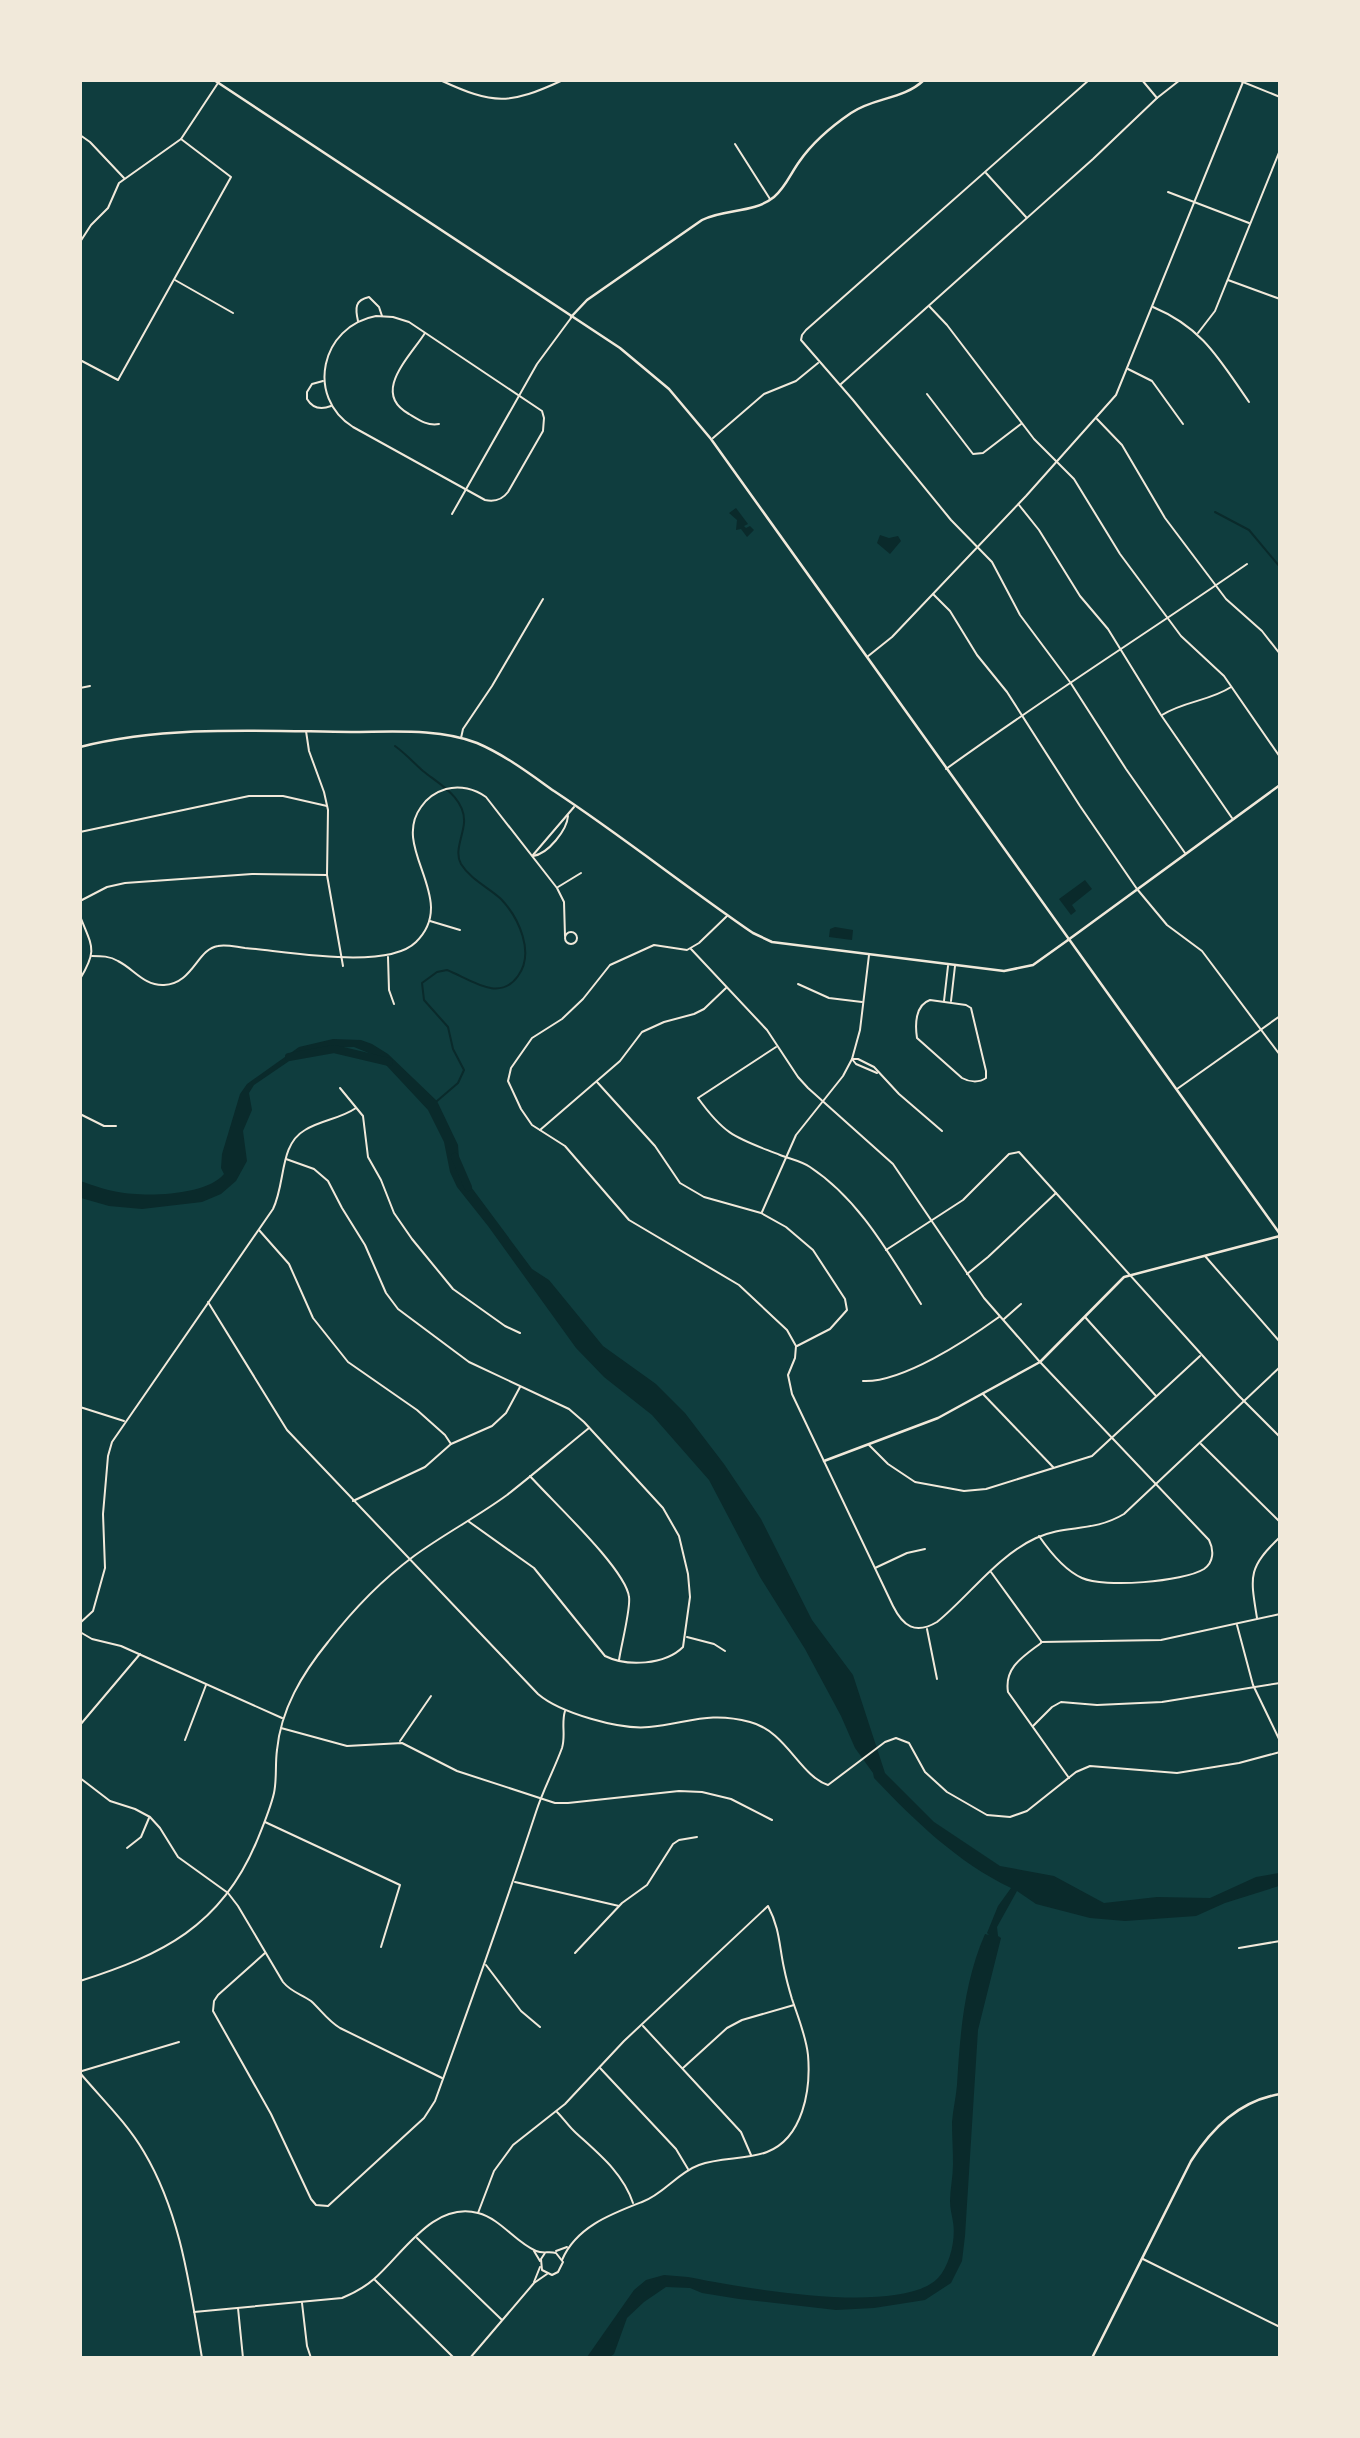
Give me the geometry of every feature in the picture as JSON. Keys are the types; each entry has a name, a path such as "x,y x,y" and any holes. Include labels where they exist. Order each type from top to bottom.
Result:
{"street":[{"path":"440,80 469,94 503,100 532,95 563,80"},
{"path":"452,514 539,361 587,300 702,220 718,213 754,208 770,199 782,188 807,152 850,114 868,104 907,93 924,80"},
{"path":"1089,80 800,337 951,520 992,562 1020,615 1070,682 1185,853"},
{"path":"1142,80 1157,98"},
{"path":"840,385 1180,80"},
{"path":"1238,80 1279,97"},
{"path":"80,242 91,225 108,208 119,183 181,139 218,81 645,367 668,389 710,439 1279,1235 1124,1277 1040,1362 923,1425 824,1461"},
{"path":"866,658 892,637 1018,504 1116,395 1243,82"},
{"path":"80,135 124,178"},
{"path":"80,359 118,380 231,177 181,139"},
{"path":"735,144 770,199"},
{"path":"1198,333 1211,318 1279,150"},
{"path":"1275,162 1279,163"},
{"path":"986,173 1027,218"},
{"path":"1168,192 1250,224"},
{"path":"174,280 233,313"},
{"path":"1227,280 1279,299"},
{"path":"358,322 356,309 362,298 369,297 375,302 382,316"},
{"path":"929,306 1035,440 1074,479 1109,538 1186,641 1214,666 1231,686 1279,757"},
{"path":"1152,306 1169,313 1198,333 1249,401"},
{"path":"1279,313 1279,327"},
{"path":"382,316 399,318 425,332 542,411 543,431 506,495 498,500 487,500 466,490 348,425 331,406 324,381 327,358 334,344 344,331 358,322 382,316"},
{"path":"425,332 393,382 391,393 398,408 429,425 439,424"},
{"path":"710,439 764,394 784,388 819,362"},
{"path":"1127,368 1152,382 1183,424"},
{"path":"324,381 312,384 307,392 307,399 316,408 331,406"},
{"path":"926,394 973,454 983,453 1022,423"},
{"path":"1096,418 1122,445 1165,517 1216,585 1232,605 1262,631 1279,654"},
{"path":"1018,504 1035,523 1080,596 1120,649 1161,715 1233,819"},
{"path":"946,769 1070,682 1247,564"},
{"path":"932,593 950,611 1138,889 1167,925 1202,951 1279,1055"},
{"path":"461,739 463,729 492,686 543,599"},
{"path":"80,688 90,686"},
{"path":"1161,715 1180,706 1214,697 1231,686"},
{"path":"306,731 309,751 327,806 327,875 343,966"},
{"path":"80,747 117,739 170,733 306,731 434,734 461,739 477,743 502,756 575,804 727,916 772,942 1004,971 1033,965 1279,785"},
{"path":"92,956 117,960 146,981 162,985 183,979 210,949 218,946 265,948 286,953 343,957 387,956 411,947 430,921 430,896 414,844 413,830 419,809 428,799 455,787 474,790 486,797 556,888 564,902 565,936"},
{"path":"80,832 249,796 283,796 327,806"},
{"path":"532,856 540,855 549,847 568,822 568,816 575,804"},
{"path":"532,856 547,841 562,818 568,816"},
{"path":"556,888 581,873"},
{"path":"80,901 107,887 125,883 252,874 327,875"},
{"path":"80,916 91,945 92,956 80,979"},
{"path":"727,916 699,943 690,948 682,950 654,946 610,965 583,999 565,1016 536,1034 527,1043 510,1070 508,1081 532,1125 565,1146 629,1220 744,1289 787,1330 796,1346 795,1358 788,1375 789,1387 899,1617 914,1628 927,1628 943,1617 1024,1544 1040,1536 1099,1526 1112,1521 1133,1507 1279,1367"},
{"path":"430,921 460,930"},
{"path":"690,948 766,1030 798,1077 893,1164 984,1298 1112,1440 1211,1543 1212,1558 1202,1570 1160,1580 1131,1583 1094,1582 1072,1572 1040,1536"},
{"path":"761,1213 796,1135 843,1076 852,1059 858,1040 869,955"},
{"path":"387,956 389,990 394,1004"},
{"path":"944,1002 948,965"},
{"path":"950,1002 955,965"},
{"path":"798,985 829,998 863,1002"},
{"path":"540,1130 620,1061 642,1032 704,1009 727,987"},
{"path":"926,1001 950,1002 970,1006 974,1013 986,1071 983,1080 970,1081 962,1078 917,1038 920,1006 926,1001"},
{"path":"1176,1089 1279,1016"},
{"path":"777,1046 698,1098 730,1134 812,1168 850,1200 921,1304"},
{"path":"852,1059 874,1067 942,1131"},
{"path":"852,1059 856,1064 878,1073"},
{"path":"597,1082 655,1146 680,1183 704,1197 761,1213 786,1227 813,1250 847,1306 845,1314 830,1329 796,1346"},
{"path":"340,1087 363,1116 368,1157 381,1180 394,1213 412,1239 453,1289 505,1326 520,1333"},
{"path":"80,1623 93,1611 105,1568 103,1525 108,1456 112,1442 277,1200 289,1144 305,1129 356,1108"},
{"path":"80,1114 104,1126 116,1126"},
{"path":"886,1250 969,1195 1009,1154 1014,1151 1020,1153 1279,1437"},
{"path":"286,1159 314,1169 328,1181 365,1245 386,1293 398,1309 469,1362 569,1409 663,1508 672,1522 683,1550 688,1574 690,1597 683,1647 672,1654 644,1662 619,1661 600,1652 534,1569 468,1521"},
{"path":"967,1274 1057,1192"},
{"path":"258,1229 289,1264 313,1318 349,1363 417,1410 446,1435 451,1444"},
{"path":"1205,1256 1279,1342"},
{"path":"208,1302 286,1430 549,1703 566,1710 637,1727 652,1727 709,1716 753,1722 773,1733 816,1779 828,1785 885,1742 896,1738 906,1741 925,1772 937,1783 969,1806 995,1817 1010,1817 1027,1811 1082,1768 1090,1766 1177,1773 1239,1763 1279,1752"},
{"path":"1003,1320 1021,1304"},
{"path":"863,1381 875,1382 920,1365 965,1341 1000,1316"},
{"path":"1085,1317 1156,1397"},
{"path":"869,1444 896,1470 915,1482 964,1491 986,1489 1092,1456 1202,1355"},
{"path":"352,1501 425,1466 451,1444 500,1420 520,1386"},
{"path":"984,1394 1054,1468"},
{"path":"80,1407 125,1422"},
{"path":"80,1981 149,1955 176,1941 228,1894 245,1870 265,1822 274,1792 283,1718 303,1675 328,1641 364,1602 409,1560 530,1476 589,1428"},
{"path":"1201,1443 1279,1522"},
{"path":"530,1476 590,1539 628,1589 630,1600 619,1661"},
{"path":"1257,1619 1251,1579 1261,1556 1279,1537"},
{"path":"874,1568 907,1553 925,1549"},
{"path":"991,1572 1041,1642"},
{"path":"1069,1778 1010,1696 1007,1683 1016,1663 1041,1642 1161,1640 1279,1614"},
{"path":"1237,1624 1254,1689 1279,1741"},
{"path":"927,1628 937,1679"},
{"path":"80,1632 140,1654 283,1718"},
{"path":"686,1636 714,1644 725,1651"},
{"path":"80,1725 140,1654"},
{"path":"1033,1726 1060,1702 1138,1704 1254,1689 1279,1683"},
{"path":"185,1740 207,1684"},
{"path":"400,1742 431,1696"},
{"path":"265,1953 218,1995 213,2011 271,2114 311,2199 319,2206 331,2204 424,2118 435,2101 514,1882 541,1798 562,1748 565,1732 562,1718 566,1710"},
{"path":"281,1728 346,1746 400,1742 457,1772 541,1798 568,1803 679,1791 702,1792 731,1799 772,1820"},
{"path":"80,1778 110,1801 150,1817 178,1857 228,1894 287,1987 312,2002 335,2025 443,2079"},
{"path":"127,1849 141,1837 150,1817"},
{"path":"265,1822 400,1885 381,1947"},
{"path":"576,1953 619,1906 647,1885 676,1842 697,1837"},
{"path":"514,1882 619,1906"},
{"path":"194,2312 342,2298 374,2279 440,2217 460,2211 489,2217 534,2250 554,2252 568,2246 598,2220 652,2198 688,2169 702,2163 768,2151 784,2142 802,2114 808,2055 783,1968 779,1930 768,1906 556,2111 513,2145 501,2159 487,2185 478,2213"},
{"path":"1240,1948 1279,1941"},
{"path":"485,1964 520,2011 540,2027"},
{"path":"682,2069 727,2028 742,2020 794,2005"},
{"path":"642,2025 741,2132 752,2155"},
{"path":"179,2042 80,2072 129,2131 151,2166 172,2217 187,2266 202,2357"},
{"path":"599,2067 676,2149 688,2169"},
{"path":"1093,2357 1191,2161 1204,2141 1232,2114 1251,2103 1279,2094"},
{"path":"556,2111 624,2180 634,2205"},
{"path":"416,2238 502,2320"},
{"path":"470,2357 534,2283 548,2274 558,2272 563,2266 562,2260 568,2246"},
{"path":"534,2250 540,2262 534,2283"},
{"path":"554,2252 562,2260"},
{"path":"540,2262 545,2253"},
{"path":"1142,2259 1279,2327"},
{"path":"540,2266 548,2274"},
{"path":"374,2279 454,2357"},
{"path":"302,2302 311,2357"},
{"path":"238,2307 243,2357"}],"water":[{"path":"736,508 748,524 744,526 750,526 754,530 747,537 741,529 736,530 737,520 729,513"},
{"path":"880,535 889,538 898,536 901,541 890,554 877,543"},
{"path":"1085,880 1092,889 1072,905 1076,911 1071,915 1059,899"},
{"path":"835,927 853,930 852,940 829,937 830,929"},
{"path":"333,1039 361,1040 372,1044 388,1054 437,1101 458,1145 460,1172 532,1269 549,1280 603,1346 656,1384 685,1413 761,1519 812,1620 853,1675 885,1773 934,1822 1000,1866 1054,1876 1104,1903 1157,1897 1210,1898 1256,1877 1279,1873 1279,1886 1225,1903 1196,1916 1125,1921 1090,1918 1036,1904 1017,1891 997,1927 998,1936 1001,1938 978,2030 962,2261 951,2283 925,2300 874,2308 836,2310 739,2299 702,2293 690,2288 666,2287 627,2318 614,2354 610,2357 587,2357 634,2290 646,2280 664,2275 779,2292 856,2297 890,2296 918,2290 938,2278 949,2259 954,2236 950,2201 952,2122 968,1989 985,1934 989,1935 987,1933 998,1906 1011,1888 991,1878 955,1853 905,1810 874,1778 855,1748 805,1649 760,1577 709,1480 652,1415 604,1377 576,1348 457,1187 450,1172 444,1142 428,1110 386,1065 371,1054 354,1047 322,1048 301,1053 254,1085 249,1093 252,1110 243,1131 247,1161 236,1181 221,1194 202,1202 142,1209 109,1206 81,1198 80,1181 129,1194 158,1194 189,1191 215,1181 224,1174 221,1168 222,1154 240,1094 247,1084 299,1047"}],"waterway":[{"path":"1215,512 1249,530 1280,567"},
{"path":"395,746 444,787 461,806 464,823 459,849 461,864 508,907 519,926 525,947 523,967 518,976 502,988 484,986 447,970 437,972 422,983 424,1000 448,1027 453,1049 464,1070 458,1083 437,1101"},
{"path":"289,1057 334,1049 389,1062"},
{"path":"455,1157 468,1187"}]}
